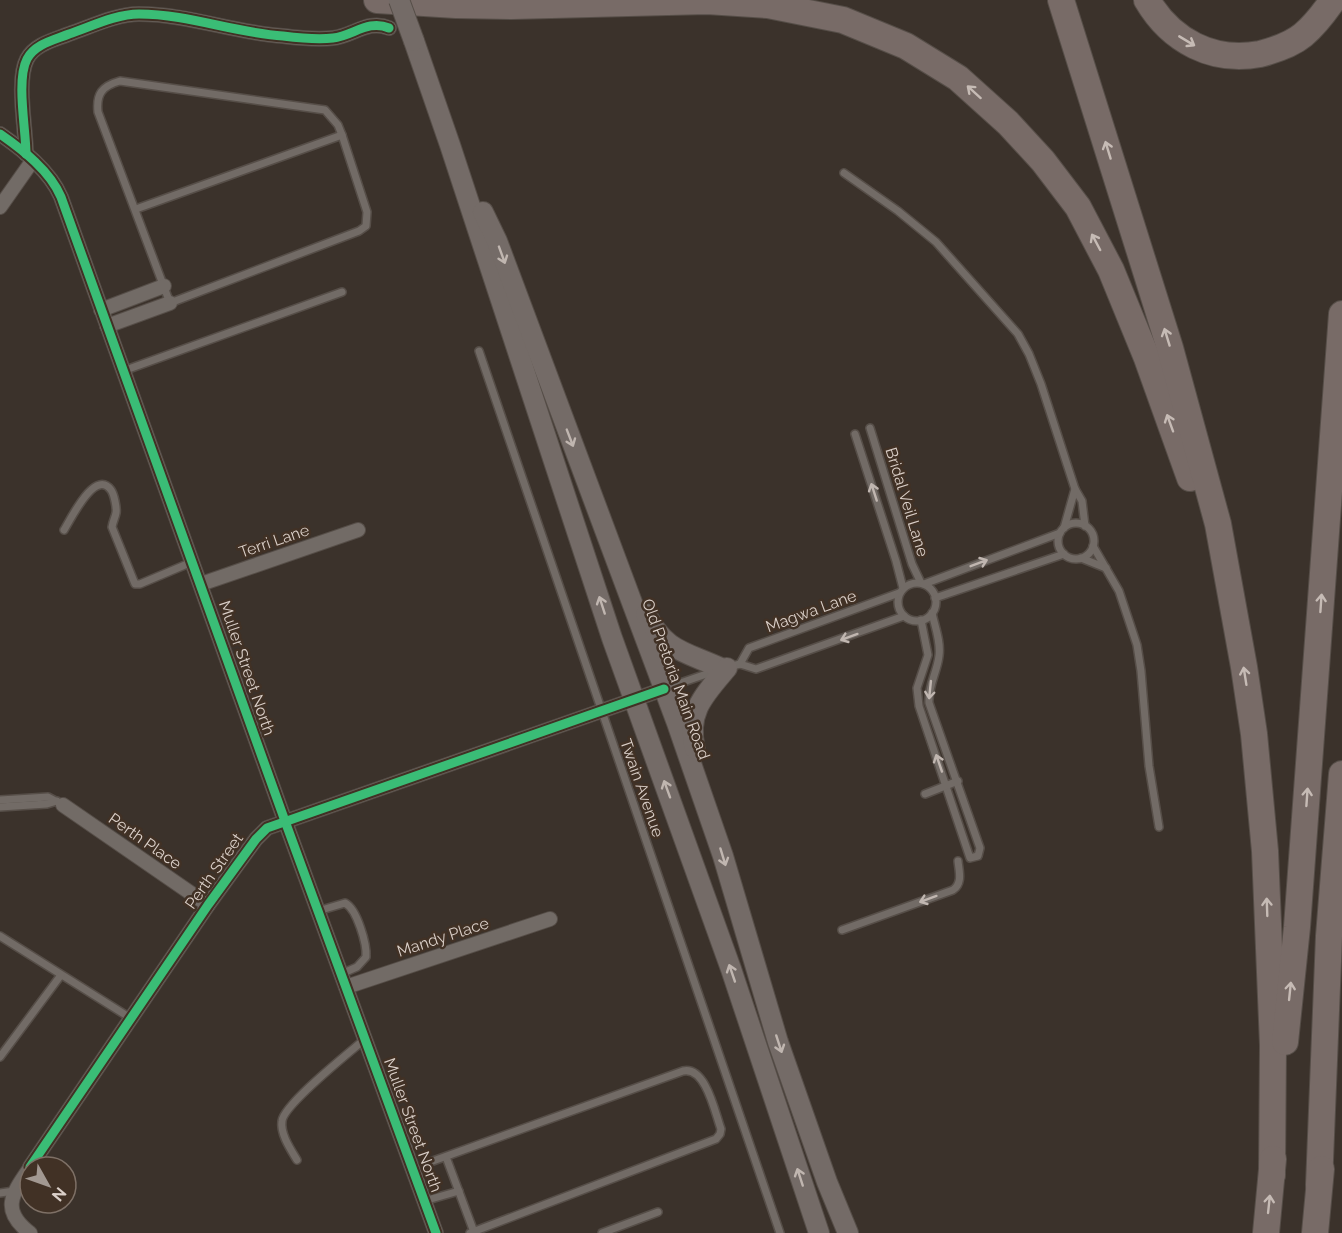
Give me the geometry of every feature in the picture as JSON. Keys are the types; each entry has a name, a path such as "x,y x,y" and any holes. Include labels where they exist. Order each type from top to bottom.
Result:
{"highway":[{"path":"377,0 501,6 707,1 768,4 843,20 906,46 958,78 1008,123 1043,161 1078,207 1111,270 1147,358 1231,597"},
{"path":"1061,0 1170,348 1218,524 1254,734 1265,851 1272,1045 1272,1175"},
{"path":"1147,0 1155,13 1176,34 1199,48 1220,56 1243,57 1286,46 1302,37 1333,0"},
{"path":"1266,1233 1297,927 1342,314"},
{"path":"1319,1185 1329,936 1342,774"},
{"path":"1315,1233 1342,984"}],"main road":[{"name":"Old Pretoria Main Road","path":"399,0 450,145 612,638 727,958 819,1233"},
{"name":"Old Pretoria Main Road","path":"450,145 497,240 678,723 716,834 778,1042 827,1182 848,1233"},
{"path":"608,539 654,630 662,639 670,645 730,667 698,706 692,727 692,739 716,834"}],"street":[{"path":"0,207 29,157 22,90 27,59 36,48 90,26 138,14 210,23 270,35 311,38 338,37 374,24 389,28"},
{"name":"Muller Street North","path":"0,134 29,157 58,190 436,1233"},
{"path":"101,310 164,286"},
{"path":"107,326 170,303"},
{"name":"Terri Lane","path":"201,584 358,530"},
{"name":"Perth Street","path":"38,1155 208,905 256,838 272,826 664,689"},
{"name":"Perth Place","path":"60,803 208,905"},
{"name":"Mandy Place","path":"344,980 550,919"},
{"name":"Perth Street","path":"7,1192 18,1180"},
{"path":"7,1192 12,1215 16,1222 30,1233"}],"lane":[{"path":"126,81 322,109 331,116 342,135 368,217 364,228 170,303 98,112 98,97 102,91 114,83 126,81"},
{"path":"136,209 342,135"},
{"path":"844,173 898,211 936,242 1018,334 1041,384 1075,489 1082,501 1085,526"},
{"path":"123,371 342,292"},
{"name":"Twain Avenue","path":"479,351 780,1233"},
{"name":"Bridal Veil Lane","path":"870,428 912,564 922,584"},
{"name":"Bridal Veil Lane","path":"855,434 882,515 901,591"},
{"path":"64,530 90,489 98,484 106,485 112,491 117,512 112,527 135,584 140,584 192,562"},
{"path":"1064,554 1059,544 1075,489"},
{"path":"882,515 896,512"},
{"path":"1062,530 1074,523 1085,526 1093,535 1093,546 1090,552 1081,558"},
{"name":"Magwa Lane","path":"730,667 749,648 901,591 908,585 922,584 1062,530"},
{"path":"1093,546 1119,591 1137,645 1149,766 1159,827"},
{"path":"935,597 1064,554 1106,568"},
{"path":"921,620 928,655 919,681 917,696 970,858 975,857 980,848 929,703 928,693 939,657 939,646 932,613 935,597 932,591 922,584"},
{"path":"901,591 898,606 904,616 915,621 932,613"},
{"name":"Magwa Lane","path":"664,689 730,667 756,669 904,616"},
{"path":"924,668 935,670"},
{"path":"925,794 958,781"},
{"path":"0,800 40,796 60,803"},
{"path":"0,807 60,803"},
{"path":"842,930 957,888 960,880 958,861"},
{"path":"318,911 345,903 353,908 362,934 366,957 344,980"},
{"path":"0,936 132,1019"},
{"path":"0,1057 61,975"},
{"path":"297,1160 284,1134 283,1116 291,1105 365,1039"},
{"path":"433,1161 686,1070 700,1076 721,1131 716,1139 472,1232 446,1157"},
{"path":"424,1201 459,1191"},
{"path":"602,1233 658,1212"}],"cycle path":[{"path":"26,154 22,79 27,59 45,43 103,21 121,16 157,15 265,34 314,39 340,37 374,25 389,28"},
{"path":"0,134 27,154 43,170 61,197 436,1233"},
{"path":"38,1155 208,905 256,839 267,828 664,689"}]}
